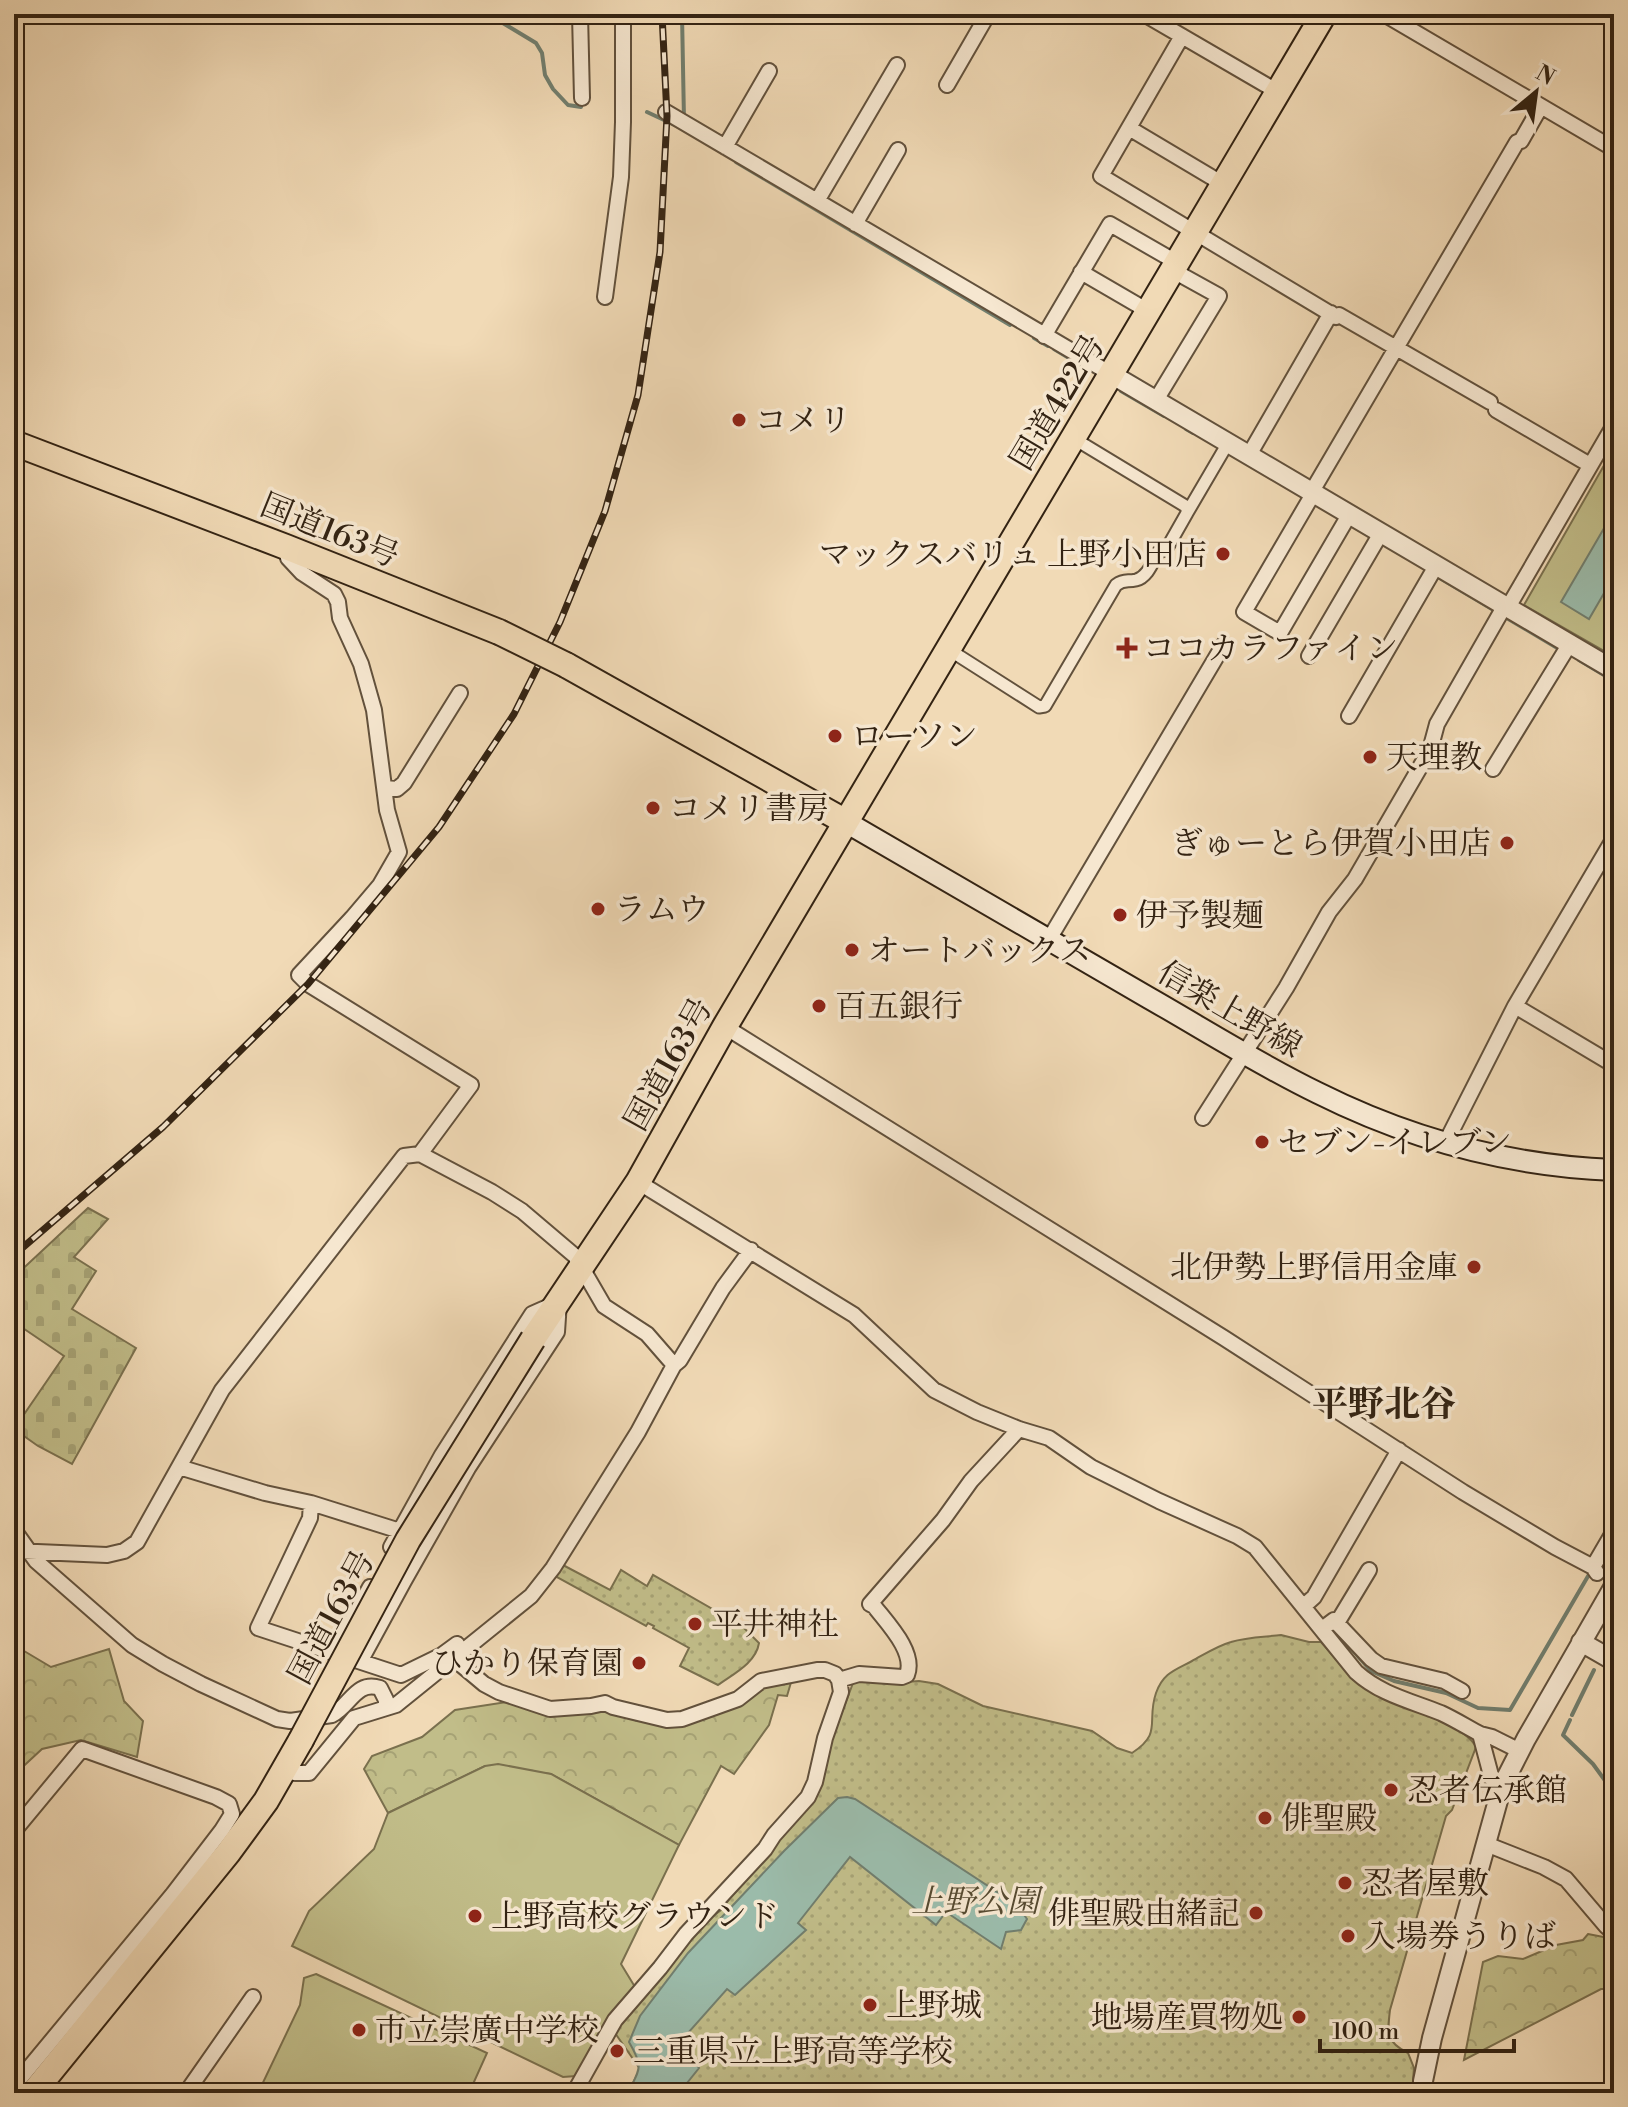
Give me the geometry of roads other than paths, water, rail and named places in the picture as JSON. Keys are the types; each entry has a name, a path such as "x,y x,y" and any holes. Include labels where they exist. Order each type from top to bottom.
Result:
{"highway":[{"name":"国道422号","path":"846,822 1324,14"},
{"name":"国道163号","path":"14,443 499,632 566,665 846,822 724,1028 638,1182 533,1339 408,1540 266,1801 228,1853 33,2093"}],"main road":[{"name":"信楽上野線","path":"846,822 1048,941 1317,1093 1368,1116 1445,1144 1505,1158 1582,1169 1614,1170"}],"street":[{"path":"580,14 582,98"},
{"path":"605,297 621,177 623,14"},
{"path":"947,85 988,14"},
{"path":"1144,14 1278,92"},
{"path":"1384,14 1614,149"},
{"path":"1182,36 1101,176 1590,465"},
{"path":"817,201 897,65"},
{"path":"725,147 769,71"},
{"path":"1349,515 1280,633 1244,612 1396,348 1541,106"},
{"path":"678,119 1614,670"},
{"path":"1129,128 1223,184"},
{"path":"855,224 898,150"},
{"path":"1044,336 1110,224 1219,296 1156,400"},
{"path":"1081,272 1148,311"},
{"path":"1249,455 1331,313"},
{"path":"1203,1118 1286,988 1329,912 1355,879 1430,750 1437,724 1614,425"},
{"path":"1073,438 1187,507 1187,513"},
{"path":"948,649 1039,707 1045,706 1116,585 1122,580 1137,580 1144,576 1159,551 1166,550 1228,443"},
{"path":"1309,656 1381,533"},
{"path":"286,547 288,558 302,573 334,594 340,618 361,664 374,710 387,810 399,852 380,885 299,975 308,984 471,1085 420,1154"},
{"path":"1349,716 1436,566"},
{"path":"1048,941 1224,644"},
{"path":"1493,769 1569,645"},
{"path":"385,788 397,789 404,783 460,693"},
{"path":"1445,1144 1515,1006 1614,838"},
{"path":"1515,1006 1614,1065"},
{"path":"724,1028 1134,1282 1476,1500 1592,1568 1614,1531"},
{"path":"21,1552 107,1555 124,1551 137,1542 222,1390 404,1156 420,1154 522,1211 575,1256 604,1306 647,1334 674,1365"},
{"path":"638,1182 854,1315 934,1390 977,1412 1049,1438 1091,1467 1237,1536 1261,1553 1368,1683 1444,1714 1520,1751"},
{"path":"286,1769 309,1773 354,1718 396,1705 531,1596 553,1568 638,1432 674,1365 751,1250"},
{"path":"334,1653 442,1455 532,1314 559,1302 557,1332 468,1468 361,1660"},
{"path":"839,1680 859,1674 907,1675 906,1652 880,1613 870,1604 927,1540 971,1481 1019,1429"},
{"path":"1304,1606 1314,1597 1399,1450"},
{"path":"179,1467 400,1531"},
{"path":"311,1503 310,1518 258,1628 401,1675 442,1655 501,1612 505,1616"},
{"path":"14,1530 21,1552 36,1561 132,1645 163,1664 277,1719 290,1721 338,1713 358,1691 372,1685 385,1694 386,1707"},
{"path":"1337,1623 1369,1570"},
{"path":"1424,2093 1423,2081 1432,2038 1502,1786 1614,1586"},
{"path":"1322,1629 1334,1620 1381,1666 1444,1681 1462,1691"},
{"path":"1581,1642 1614,1661"},
{"path":"453,1658 484,1684 499,1692 550,1709 605,1703 667,1720 682,1719 738,1699 761,1681 817,1670 835,1674 839,1680 841,1692 808,1797 765,1849 686,1934 615,2020 574,2093"},
{"path":"1480,1734 1492,1779 1502,1786"},
{"path":"14,1831 82,1749 216,1797 229,1804 232,1814 173,1894 14,2086"},
{"path":"1486,1844 1566,1879 1614,1933"},
{"path":"186,2093 253,1997"}],"waterway":[{"path":"488,14 536,43 542,53 545,75 553,89 568,105 581,107"},
{"path":"682,14 684,120"},
{"path":"647,112 681,128"},
{"path":"736,162 1010,325"},
{"path":"1034,338 1048,346"},
{"path":"1054,349 1089,370"},
{"path":"1121,391 1164,416"},
{"path":"1186,429 1193,433"},
{"path":"1438,577 1497,612"},
{"path":"1505,617 1559,649"},
{"path":"1579,660 1604,675"},
{"path":"1340,1636 1371,1671 1394,1681 1446,1693 1478,1708 1510,1710 1591,1571"},
{"path":"1572,1715 1594,1670"},
{"path":"1570,1720 1563,1735 1593,1764 1614,1793"}],"railway":[{"path":"14,1255 163,1127 308,984 439,827 514,714 560,622 605,511 638,395 660,252 667,116 662,14"}],"place":[{"name":"コメリ","path":"739,420"},
{"name":"マックスバリュ 上野小田店","path":"1223,554"},
{"name":"ココカラファイン","path":"1127,648"},
{"name":"ローソン","path":"835,736"},
{"name":"天理教","path":"1370,757"},
{"name":"コメリ書房","path":"653,808"},
{"name":"ぎゅーとら伊賀小田店","path":"1507,843"},
{"name":"ラムウ","path":"598,909"},
{"name":"伊予製麺","path":"1120,915"},
{"name":"オートバックス","path":"852,950"},
{"name":"百五銀行","path":"819,1006"},
{"name":"セブン-イレブン","path":"1262,1142"},
{"name":"北伊勢上野信用金庫","path":"1474,1267"},
{"name":"平井神社","path":"695,1624"},
{"name":"ひかり保育園","path":"639,1663"},
{"name":"忍者伝承館","path":"1391,1790"},
{"name":"俳聖殿","path":"1265,1818"},
{"name":"忍者屋敷","path":"1345,1883"},
{"name":"俳聖殿由緒記","path":"1256,1913"},
{"name":"上野高校グラウンド","path":"475,1916"},
{"name":"入場券うりば","path":"1348,1936"},
{"name":"上野城","path":"870,2005"},
{"name":"地場産買物処","path":"1299,2017"},
{"name":"市立崇廣中学校","path":"359,2030"},
{"name":"三重県立上野高等学校","path":"617,2051"}],"district":[{"name":"平野北谷","path":"1384,1403"}],"park label":[{"name":"上野公園","path":"975,1901"}]}
